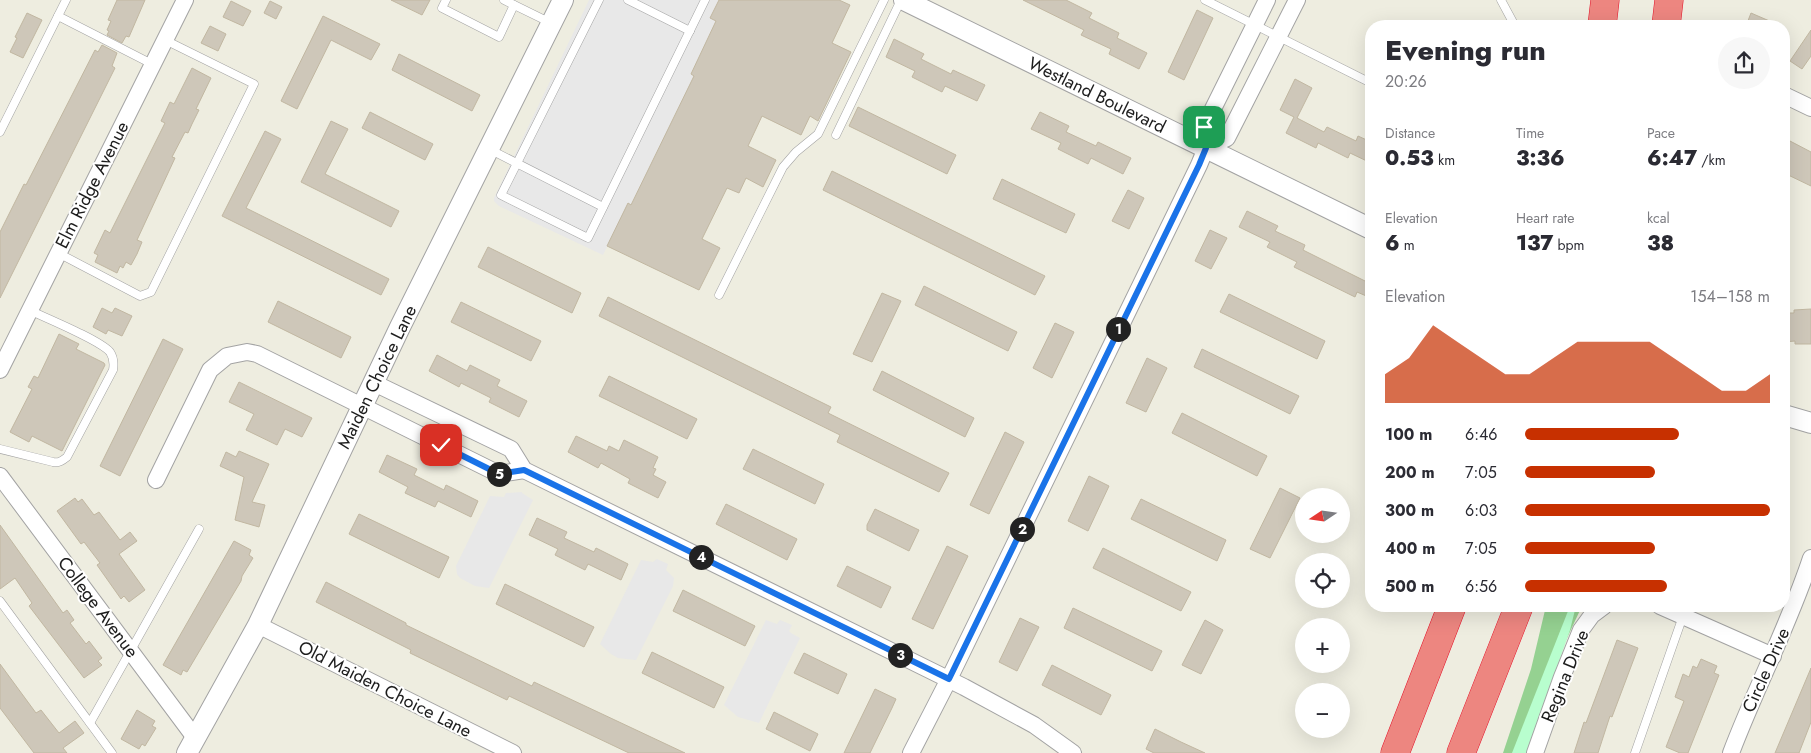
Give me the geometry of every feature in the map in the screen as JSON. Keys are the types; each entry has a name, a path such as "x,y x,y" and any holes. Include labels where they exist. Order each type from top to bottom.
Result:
{"highway":[{"path":"1585,20 1587,0"},
{"path":"1603,20 1605,0"},
{"path":"1667,20 1669,0"},
{"path":"1395,753 1450,612"},
{"path":"1461,753 1516,612"}],"street":[{"name":"Elm Ridge Avenue","path":"0,370 185,0"},
{"name":"Maiden Choice Lane","path":"191,746 258,625 374,383 563,0"},
{"name":"Westland Boulevard","path":"904,0 1365,226"},
{"path":"911,753 949,679 1206,148 1204,127 1267,0"},
{"path":"1206,148 1227,138 1297,0"},
{"path":"1790,98 1811,108"},
{"path":"156,480 210,370 227,356 247,352 258,354 362,408 499,474 524,470"},
{"path":"374,383 510,449 524,470 949,679 1034,725 1073,753"},
{"path":"1790,417 1811,423"},
{"name":"College Avenue","path":"0,476 130,651 191,746"},
{"name":"Circle Drive","path":"1730,753 1773,656 1801,588 1811,558"},
{"name":"Regina Drive","path":"1535,753 1581,630 1596,612"},
{"path":"1674,612 1773,656"},
{"name":"Old Maiden Choice Lane","path":"258,625 512,753"}],"lane":[{"path":"0,132 66,0"},
{"path":"446,0 442,8 499,37 514,5"},
{"path":"504,0 552,23"},
{"path":"599,0 501,195 588,238 706,0"},
{"path":"628,0 690,31"},
{"path":"719,296 784,167 796,152 818,134 884,0"},
{"path":"836,135 904,0"},
{"path":"1205,0 1365,80"},
{"path":"1501,0 1512,20"},
{"path":"58,16 152,64"},
{"path":"58,253 140,296 151,292 254,84 165,40"},
{"path":"489,149 603,207"},
{"path":"0,449 53,462 59,463 63,461 67,457 112,370 114,362 112,356 102,345 29,310"},
{"path":"90,723 199,529"},
{"path":"0,601 112,753"},
{"path":"1636,753 1683,616"}],"green space":[{"path":"1545,612 1579,612 1525,728 1516,753 1503,753 1531,669"},
{"path":"1568,612 1574,612 1527,753 1512,753"}],"shaded area":[{"path":"589,0 719,0 716,21 691,74 694,76 631,205 628,204 603,255 499,206 494,201"},
{"path":"522,492 533,500 489,588 475,586 460,578 457,574 456,566 490,496 504,497 506,493"},
{"path":"657,559 668,564 666,570 674,578 673,586 636,660 618,658 600,644 641,560 653,562"},
{"path":"766,620 777,624 780,620 792,625 789,631 800,638 759,723 738,717 724,705"}],"building":[{"path":"117,0 145,0 129,37 126,36 122,43 107,35 111,21 108,20"},
{"path":"391,0 430,0 422,15"},
{"path":"719,0 839,0 850,5 832,43 851,52 818,121 810,116 801,135 762,116 748,146 776,160 763,187 746,178 739,193 727,188 702,239 720,248 699,290 607,246 628,203 631,205 694,76 691,74 716,21 710,18"},
{"path":"1023,0 1066,0 1092,13 1089,18 1119,33 1117,38 1147,53 1139,69 1109,54 1111,49 1081,35 1084,30"},
{"path":"231,1 251,11 243,26 223,17"},
{"path":"270,1 282,7 276,19 264,13"},
{"path":"1197,10 1213,18 1184,80 1168,72"},
{"path":"27,13 42,20 23,58 10,52"},
{"path":"1751,13 1767,20 1748,20"},
{"path":"323,16 380,44 371,60 331,40 297,109 281,101"},
{"path":"210,26 226,34 218,51 201,43"},
{"path":"1811,30 1811,56 1802,69 1790,61"},
{"path":"894,39 924,54 921,59 951,74 953,70 985,85 977,101 945,86 942,92 912,77 915,71 886,57"},
{"path":"102,45 117,53 112,66 115,68 0,298 0,232 95,50 98,52"},
{"path":"399,54 480,95 472,111 392,70"},
{"path":"192,68 211,78 196,109 199,110 188,133 185,132 172,157 175,158 137,240 142,242 137,254 131,265 126,262 123,268 120,266 117,273 95,262 98,255 94,253 105,230 110,233 165,123 161,121 170,102 174,104"},
{"path":"1295,79 1312,88 1297,118 1324,132 1327,127 1356,141 1358,136 1365,139 1365,160 1350,153 1348,158 1318,143 1316,148 1286,133 1294,117 1280,110"},
{"path":"858,107 956,155 947,174 849,126"},
{"path":"370,112 433,144 425,160 362,128"},
{"path":"1040,112 1069,126 1066,132 1096,146 1098,142 1131,158 1123,174 1091,158 1088,164 1058,149 1061,143 1031,129"},
{"path":"331,121 348,129 325,174 399,211 391,227 301,182"},
{"path":"265,131 281,139 246,208 389,279 381,295 222,216"},
{"path":"1790,141 1811,152 1811,186 1790,176"},
{"path":"832,171 1045,276 1035,295 823,190"},
{"path":"1002,179 1075,214 1066,233 993,199"},
{"path":"1128,190 1144,198 1129,229 1112,221"},
{"path":"1247,211 1278,226 1275,231 1305,245 1303,250 1365,281 1365,295 1357,292 1355,297 1294,267 1297,262 1267,247 1270,242 1239,227"},
{"path":"1210,230 1227,238 1211,269 1195,261"},
{"path":"488,247 581,293 572,313 478,267"},
{"path":"924,286 1017,332 1008,351 915,305"},
{"path":"882,293 901,301 872,362 853,354"},
{"path":"1229,294 1325,341 1317,359 1220,312"},
{"path":"608,297 831,407 828,413 949,473 939,492 837,442 840,435 599,316"},
{"path":"278,301 351,337 341,358 268,322"},
{"path":"461,302 541,341 531,361 451,322"},
{"path":"102,308 112,313 115,308 132,316 122,336 108,330 106,334 93,327"},
{"path":"1811,309 1811,344 1795,344 1795,341 1790,341 1790,313 1794,313 1794,310"},
{"path":"1055,323 1074,332 1052,378 1033,368"},
{"path":"59,334 79,344 76,349 105,365 62,451 32,436 29,442 10,432 32,389 28,387 34,376 38,378"},
{"path":"163,339 183,349 120,476 100,466"},
{"path":"1202,349 1299,396 1290,414 1194,367"},
{"path":"437,355 467,371 470,365 500,380 497,386 527,401 519,417 489,402 491,398 461,383 459,387 429,371"},
{"path":"1147,358 1167,368 1146,412 1126,403"},
{"path":"882,371 974,418 965,437 873,390"},
{"path":"609,376 697,419 687,439 599,396"},
{"path":"239,382 312,418 302,437 285,429 277,445 246,430 254,414 229,402"},
{"path":"1182,413 1267,456 1257,476 1172,433"},
{"path":"1005,432 1024,442 989,514 970,505"},
{"path":"576,436 607,451 609,446 619,451 624,440 658,457 653,468 656,469 653,475 666,482 658,498 628,483 630,479 601,463 598,468 568,452"},
{"path":"753,449 824,484 815,504 743,469"},
{"path":"239,451 269,464 252,502 265,505 259,527 235,520 244,477 220,466 226,452 236,457"},
{"path":"387,455 417,469 414,475 444,490 446,485 478,501 471,517 438,501 435,507 405,493 408,487 379,472"},
{"path":"1089,476 1109,486 1088,531 1068,521"},
{"path":"1280,488 1295,496 1295,508 1270,558 1250,549"},
{"path":"75,498 78,502 82,499 94,515 99,512 120,540 130,532 137,541 119,554 145,590 129,602 124,596 121,599 97,565 100,563 84,542 81,544 57,511"},
{"path":"1141,499 1226,540 1217,561 1131,519"},
{"path":"726,504 797,539 787,560 716,524"},
{"path":"875,509 919,530 909,551 867,530 867,525"},
{"path":"359,514 449,557 439,578 349,534"},
{"path":"537,518 567,532 564,538 594,552 596,548 628,564 621,580 588,564 585,570 555,555 558,549 529,535"},
{"path":"0,525 63,613 67,610 74,620 70,623 86,644 89,641 102,658 98,661 102,665 84,678 29,606 32,603 15,578 0,589"},
{"path":"234,541 251,550 249,555 253,558 187,672 183,670 181,675 163,665"},
{"path":"947,546 968,556 933,629 912,619"},
{"path":"1103,548 1191,592 1181,611 1093,568"},
{"path":"847,566 891,587 881,608 837,586"},
{"path":"326,582 406,623 406,625 532,686 534,682 685,753 629,753 509,696 507,700 410,653 411,650 316,602"},
{"path":"505,584 594,627 584,647 496,604"},
{"path":"683,590 755,626 745,646 673,611"},
{"path":"1073,608 1162,651 1152,671 1064,628"},
{"path":"1020,618 1039,627 1017,671 999,662"},
{"path":"1205,620 1223,630 1201,674 1182,665"},
{"path":"1617,640 1638,648 1612,717 1610,716 1598,753 1574,753 1584,722 1586,723"},
{"path":"652,652 724,687 714,708 642,673"},
{"path":"804,653 847,674 838,694 794,673"},
{"path":"1701,659 1717,666 1714,673 1719,675 1688,753 1680,753 1666,747 1684,701 1675,697 1683,674 1689,677 1693,666 1697,668"},
{"path":"0,664 36,713 41,710 59,733 75,721 84,733 63,748 67,753 34,753 0,708"},
{"path":"1052,665 1111,695 1101,715 1042,685"},
{"path":"1811,668 1811,722 1799,753 1775,753"},
{"path":"875,689 896,699 892,708 870,753 844,753"},
{"path":"137,710 155,721 152,726 156,728 145,746 142,744 139,749 121,739"},
{"path":"774,712 818,734 810,751 766,729"},
{"path":"1155,729 1205,753 1154,753 1146,749"}],"route":[{"path":"441,445 499,474 524,470 949,679 1199,165 1206,148 1204,127"}]}
